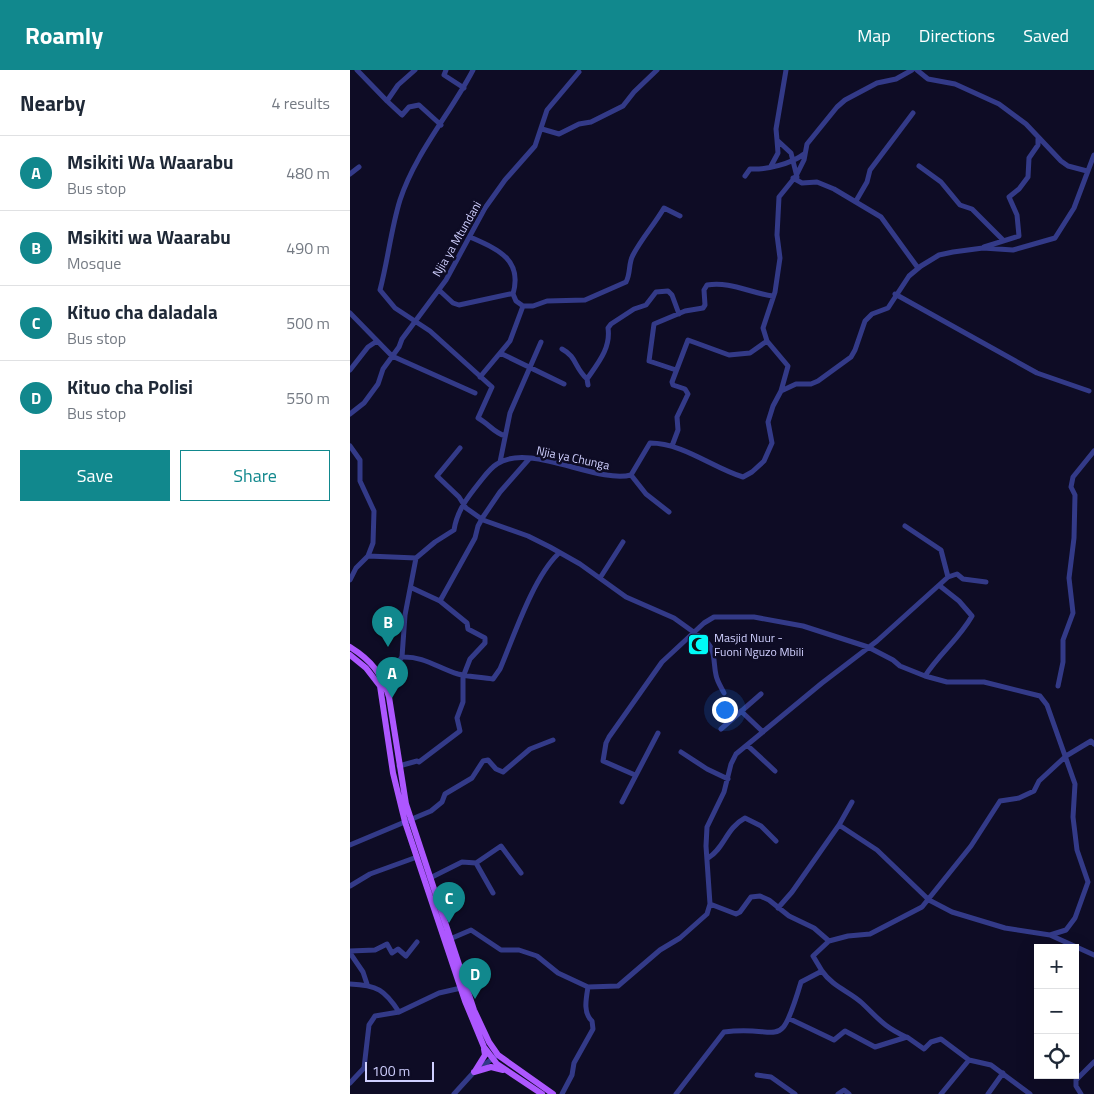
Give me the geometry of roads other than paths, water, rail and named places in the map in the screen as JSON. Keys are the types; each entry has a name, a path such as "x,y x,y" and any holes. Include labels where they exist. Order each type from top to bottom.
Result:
{"main road":[{"path":"350,647 369,661 379,673 389,697 408,821 430,878 474,1010 489,1042 498,1055 553,1094"},
{"path":"350,655 366,668 380,686 393,773 417,858 461,988 484,1047 492,1060 538,1093"},
{"path":"474,1072 484,1054 484,1047"},
{"path":"474,1072 491,1067 509,1072"}],"street":[{"path":"357,70 402,115 409,107 419,105 442,124"},
{"path":"388,101 398,85 415,70"},
{"path":"446,70 444,75 464,88"},
{"path":"473,70 442,124 425,146 400,200 380,290 395,308 430,331 493,389 478,418 487,423 495,432 505,436"},
{"path":"542,129 558,134 579,124 591,122 623,106 634,92 657,70"},
{"path":"771,166 778,154 776,129 786,70"},
{"path":"669,512 646,494 631,474 650,443 672,446 727,473 743,477 764,461 772,443 768,422 773,406 781,391 788,366 767,342 764,328 773,296 780,258 777,235 779,197 804,160 806,144 845,100 877,83 896,78 912,70"},
{"path":"917,70 928,79 955,84 998,104 1026,124 1038,139 1068,166 1088,172"},
{"name":"Njia ya Mtundani","path":"350,414 364,402 378,384 383,369 400,348 402,339 414,320 439,290 470,237 484,208 505,180 535,146 548,110 579,72"},
{"path":"856,201 867,182 870,170 913,113"},
{"path":"983,248 1019,236 1017,215 1009,197 1028,176 1029,158 1038,145 1038,139"},
{"path":"777,140 791,153 794,177"},
{"path":"746,176 750,169 761,170 793,161 804,154"},
{"path":"781,391 796,384 811,384 818,381 851,357 865,321 872,314 888,308 895,294 918,268 938,255 983,248 1013,250 1055,238 1074,208 1094,155"},
{"path":"919,166 941,182 960,205 972,208 1003,240"},
{"path":"350,174 359,167"},
{"path":"794,177 802,182 817,182 856,201 880,217 918,268"},
{"path":"470,237 508,258 513,265 516,283 513,294 516,301 523,306 533,306 546,302 585,300 626,282 631,272 631,258 649,228 664,208 680,216"},
{"path":"676,370 649,361 654,324 679,314 703,308 705,305 704,290 706,285 730,284 751,293 773,296"},
{"path":"439,290 453,303 459,305 513,294"},
{"path":"562,349 573,356 578,371 587,382 606,349 610,338 608,328 611,324 634,309 646,305 656,292 668,291 679,314"},
{"path":"895,294 1037,373 1089,391"},
{"path":"480,377 510,341 523,306"},
{"path":"350,313 367,328 392,356 475,393"},
{"path":"672,446 678,430 677,417 688,394 685,389 673,385 676,370 688,340 729,355 750,353 767,342"},
{"path":"350,370 368,347 377,341"},
{"path":"379,673 394,668 402,657 405,615 412,588 416,558 435,542 454,530 456,517 464,503 492,467 500,462 510,413 541,342"},
{"path":"500,353 564,384"},
{"path":"350,446 360,460 360,481 374,511 374,542 368,556 356,568 350,580"},
{"path":"460,448 437,476 464,503 466,508 483,520 528,536 558,554 569,557 626,596 674,618 710,645 715,658 715,674 724,693"},
{"path":"1058,686 1063,640 1072,613 1069,578 1075,517 1074,495 1071,487 1073,477 1094,450"},
{"name":"Njia ya Chunga","path":"500,462 518,458 529,459 560,463 619,478 631,474"},
{"path":"440,601 500,492 529,459"},
{"path":"905,526 941,550 948,577"},
{"path":"600,578 623,542"},
{"path":"402,657 418,657 464,675 493,678 497,675 528,603 551,561 558,554"},
{"path":"368,556 416,558"},
{"path":"450,939 471,930 501,950 518,950 537,956 558,974 588,987 618,986 660,950 674,942 703,919 710,904 707,827 724,792 736,754 868,647 924,597 940,586 948,577 958,574 963,579 986,582"},
{"path":"925,676 936,658 963,630 972,616 959,601 940,586"},
{"path":"399,766 419,762 460,731 457,718 463,702 464,675 470,659 485,643 485,638 468,629 467,623 440,601 412,588"},
{"path":"635,775 603,761 606,742 662,662 695,634 704,623 714,617 754,617 804,626 868,647 894,660 900,666 925,676 947,682 984,682 1040,696 1047,705 1076,784 1073,817 1077,850 1088,882 1075,918 1066,930 1050,935"},
{"path":"721,729 761,694"},
{"path":"741,711 763,732"},
{"path":"622,802 658,733"},
{"path":"350,845 439,806 445,794 467,782 483,761 488,760 496,769 503,772 530,749 553,740"},
{"path":"1030,1094 991,1065 969,1060 941,1039 931,1042 924,1049 907,1037 890,1029 873,1016 862,1003 833,985 813,956 817,950 829,941 848,936 870,934 909,915 929,900 971,846 1000,801 1019,798 1034,791 1040,781 1066,756 1093,741"},
{"path":"747,745 776,771"},
{"path":"681,752 707,769 728,779"},
{"path":"778,908 792,892 839,825 852,802"},
{"path":"708,858 715,854 735,823 745,818 761,826 776,841"},
{"path":"839,825 877,850 929,900 952,912 1006,928 1050,935 1094,955"},
{"path":"476,863 501,846 521,873"},
{"path":"350,886 370,874 417,858"},
{"path":"430,878 466,860 476,863 493,893"},
{"path":"710,904 736,914 740,912 751,897 756,895 769,900 778,908 814,928 829,941"},
{"path":"367,984 363,972 350,952 375,950 387,944 392,953 398,949 406,956 417,942"},
{"path":"676,1094 724,1032 773,1034 783,1030 790,1019 801,982 822,971"},
{"path":"350,984 367,984 388,994 399,1012"},
{"path":"562,1094 572,1075 574,1063 593,1029 592,1021 588,1017 586,1008 588,987"},
{"path":"350,1083 364,1068 370,1025 375,1016 399,1012 439,993 461,988"},
{"path":"790,1019 834,1040 845,1031 875,1047 907,1037"},
{"path":"454,1094 474,1072 498,1055"},
{"path":"941,1094 969,1060"},
{"path":"1081,1094 1076,1086 1076,1080 1094,1062"},
{"path":"988,1094 1003,1073"},
{"path":"757,1074 771,1077 795,1094"},
{"path":"838,1094 844,1090 849,1094"}],"place":[{"name":"Masjid Nuur - Fuoni Nguzo Mbili","path":"698,645"},
{"name":"Msikiti wa Waarabu","path":"388,647"},
{"name":"Msikiti Wa Waarabu","path":"392,698"},
{"name":"Kituo cha daladala","path":"449,923"},
{"name":"Kituo cha Polisi","path":"475,999"}]}
